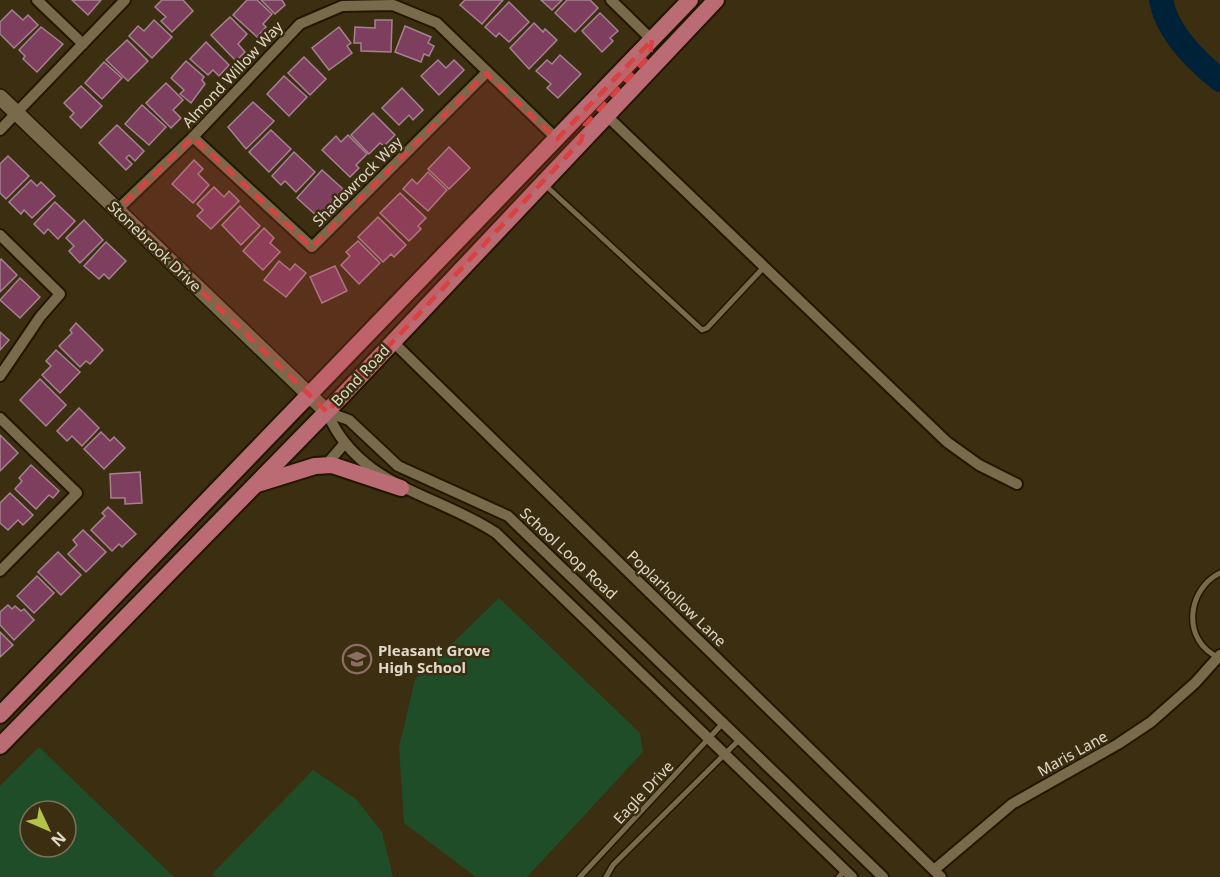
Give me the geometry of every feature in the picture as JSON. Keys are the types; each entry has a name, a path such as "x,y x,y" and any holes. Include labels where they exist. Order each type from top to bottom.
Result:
{"main road":[{"name":"Bond Road","path":"0,715 690,0"},
{"name":"Bond Road","path":"0,746 327,412 716,0"},
{"path":"581,141 585,125 650,55 652,40"},
{"path":"253,486 289,473 326,466 401,488"}],"street":[{"path":"37,0 83,44"},
{"path":"0,130 124,0"},
{"path":"610,0 652,40"},
{"name":"Almond Willow Way","path":"117,210 194,138 300,24 342,6 393,5 437,23 486,73 557,139"},
{"name":"Shadowrock Way","path":"194,138 312,247 486,73"},
{"name":"Stonebrook Drive","path":"0,97 327,412"},
{"path":"606,115 947,442 979,465 1017,484"},
{"path":"0,235 60,294 40,317 0,376"},
{"name":"Poplarhollow Lane","path":"392,341 938,874"},
{"path":"327,412 336,434 372,468 401,488 480,522 496,533 845,875"},
{"name":"School Loop Road","path":"327,412 349,420 398,466 508,516 883,877"},
{"path":"0,418 77,493 0,571"},
{"path":"326,466 345,443"},
{"name":"Maris Lane","path":"938,874 1012,804 1118,744 1151,722 1195,683 1219,656"}],"lane":[{"path":"542,182 702,330 707,328 764,267"},
{"path":"1219,656 1202,648 1193,630 1192,615 1204,584 1220,573"},
{"name":"Eagle Drive","path":"580,877 723,723"},
{"name":"Eagle Drive","path":"606,877 614,865 740,740"}],"highlighted area":[{"path":"652,40 650,55 585,125 581,141 327,412 117,210 193,137 312,247 486,73 557,139"}],"green space":[{"path":"499,598 640,733 643,752 527,877 476,877 404,823 399,747 415,680"},
{"path":"39,747 174,877 0,877 0,786"},
{"path":"313,770 356,799 382,832 393,877 216,877 212,874"}],"building":[{"path":"72,0 101,0 88,15"},
{"path":"162,0 183,0 193,11 172,32 161,21 166,17 155,7"},
{"path":"247,0 257,0 272,14 263,24 266,27 257,37 233,15"},
{"path":"261,0 282,0 285,5 275,14"},
{"path":"465,0 503,0 482,24 460,5"},
{"path":"541,0 562,0 552,10"},
{"path":"567,0 590,0 598,8 575,32 555,13"},
{"path":"509,2 529,22 509,42 499,33 496,37 485,27"},
{"path":"12,10 23,20 28,15 38,25 14,48 0,34 0,22"},
{"path":"600,13 618,31 610,38 613,41 602,52 582,31"},
{"path":"230,17 247,34 238,44 245,52 236,61 211,35"},
{"path":"154,20 172,37 152,58 129,36 138,26 144,31"},
{"path":"375,20 392,20 391,52 361,51 361,43 354,43 355,27 375,28"},
{"path":"534,23 543,32 545,29 557,40 529,69 510,48"},
{"path":"405,26 431,37 428,43 434,46 429,56 424,54 421,62 395,52"},
{"path":"41,27 63,44 37,72 23,59 25,56 19,50"},
{"path":"339,27 351,43 347,46 352,53 329,70 312,48"},
{"path":"127,40 148,61 128,81 106,60"},
{"path":"206,42 229,65 219,76 213,70 208,75 190,59"},
{"path":"560,55 581,74 558,98 547,88 551,84 536,71 547,60 552,64"},
{"path":"304,57 326,79 310,95 288,73"},
{"path":"438,60 446,68 454,60 464,70 439,95 421,76"},
{"path":"186,61 204,77 202,80 205,84 191,103 180,94 184,90 171,78"},
{"path":"104,62 122,78 102,99 85,83"},
{"path":"284,76 307,97 289,116 267,94"},
{"path":"166,83 183,100 173,110 181,118 171,128 146,103"},
{"path":"81,86 102,106 81,128 70,117 74,113 64,103"},
{"path":"402,88 423,110 413,120 409,115 399,125 382,108"},
{"path":"253,102 274,121 246,149 228,127"},
{"path":"142,105 166,127 149,145 125,124"},
{"path":"373,113 395,135 384,146 380,143 369,154 351,135"},
{"path":"117,125 144,151 135,161 129,155 126,158 132,164 126,170 99,143"},
{"path":"271,130 291,149 269,172 249,152"},
{"path":"348,135 367,154 356,165 359,168 350,177 322,150 336,136 341,142"},
{"path":"449,147 470,168 449,189 428,169"},
{"path":"294,152 315,172 296,192 285,181 281,185 272,176"},
{"path":"8,156 29,176 6,199 0,193 0,164"},
{"path":"194,160 203,169 198,174 209,185 193,203 172,184"},
{"path":"322,170 343,189 318,217 297,198"},
{"path":"428,172 447,190 428,211 403,189 412,179 417,184"},
{"path":"31,180 37,186 41,182 55,196 32,218 24,210 21,214 9,202"},
{"path":"214,187 224,197 229,191 239,201 211,229 197,216 203,210 197,204"},
{"path":"400,193 426,218 418,226 421,229 409,241 380,213"},
{"path":"55,202 75,221 58,239 48,229 44,234 34,224"},
{"path":"240,206 260,226 241,245 222,225"},
{"path":"378,217 406,245 394,257 391,254 383,262 358,237"},
{"path":"84,220 103,240 80,263 69,251 74,246 66,238"},
{"path":"264,228 274,238 270,243 280,252 263,270 243,251"},
{"path":"358,241 380,263 359,284 341,265 350,256 346,252"},
{"path":"106,242 126,261 109,279 104,274 99,279 84,266"},
{"path":"0,260 17,275 0,292"},
{"path":"279,261 290,270 295,264 306,273 286,297 264,280"},
{"path":"335,266 347,291 322,303 310,277"},
{"path":"20,278 40,297 20,318 0,300"},
{"path":"76,323 103,350 90,364 86,361 80,367 59,346 72,333 70,330"},
{"path":"0,332 9,340 0,350"},
{"path":"56,350 80,372 60,393 42,375 51,366 46,361"},
{"path":"40,379 66,405 46,426 20,400"},
{"path":"79,408 99,428 82,446 72,436 67,441 57,431"},
{"path":"101,432 110,441 114,437 125,448 104,469 84,449"},
{"path":"0,435 18,453 0,471"},
{"path":"31,465 59,491 53,498 49,495 36,509 15,489 22,481 19,478"},
{"path":"140,472 142,503 125,504 125,498 111,498 110,474"},
{"path":"10,493 33,515 23,525 18,520 8,530 0,523 0,503"},
{"path":"108,507 136,534 122,547 119,544 112,551 91,530 105,516 102,513"},
{"path":"83,530 106,552 86,572 68,554 77,545 73,540"},
{"path":"58,552 81,575 61,595 38,572"},
{"path":"37,576 54,593 34,613 17,596"},
{"path":"8,605 12,609 15,606 21,611 24,609 34,620 14,640 0,625 0,612"},
{"path":"0,632 13,645 0,657"}],"waterway":[{"path":"1161,0 1169,23 1183,44 1220,80"}],"place":[{"name":"Pleasant Grove High School","path":"357,659"}]}
